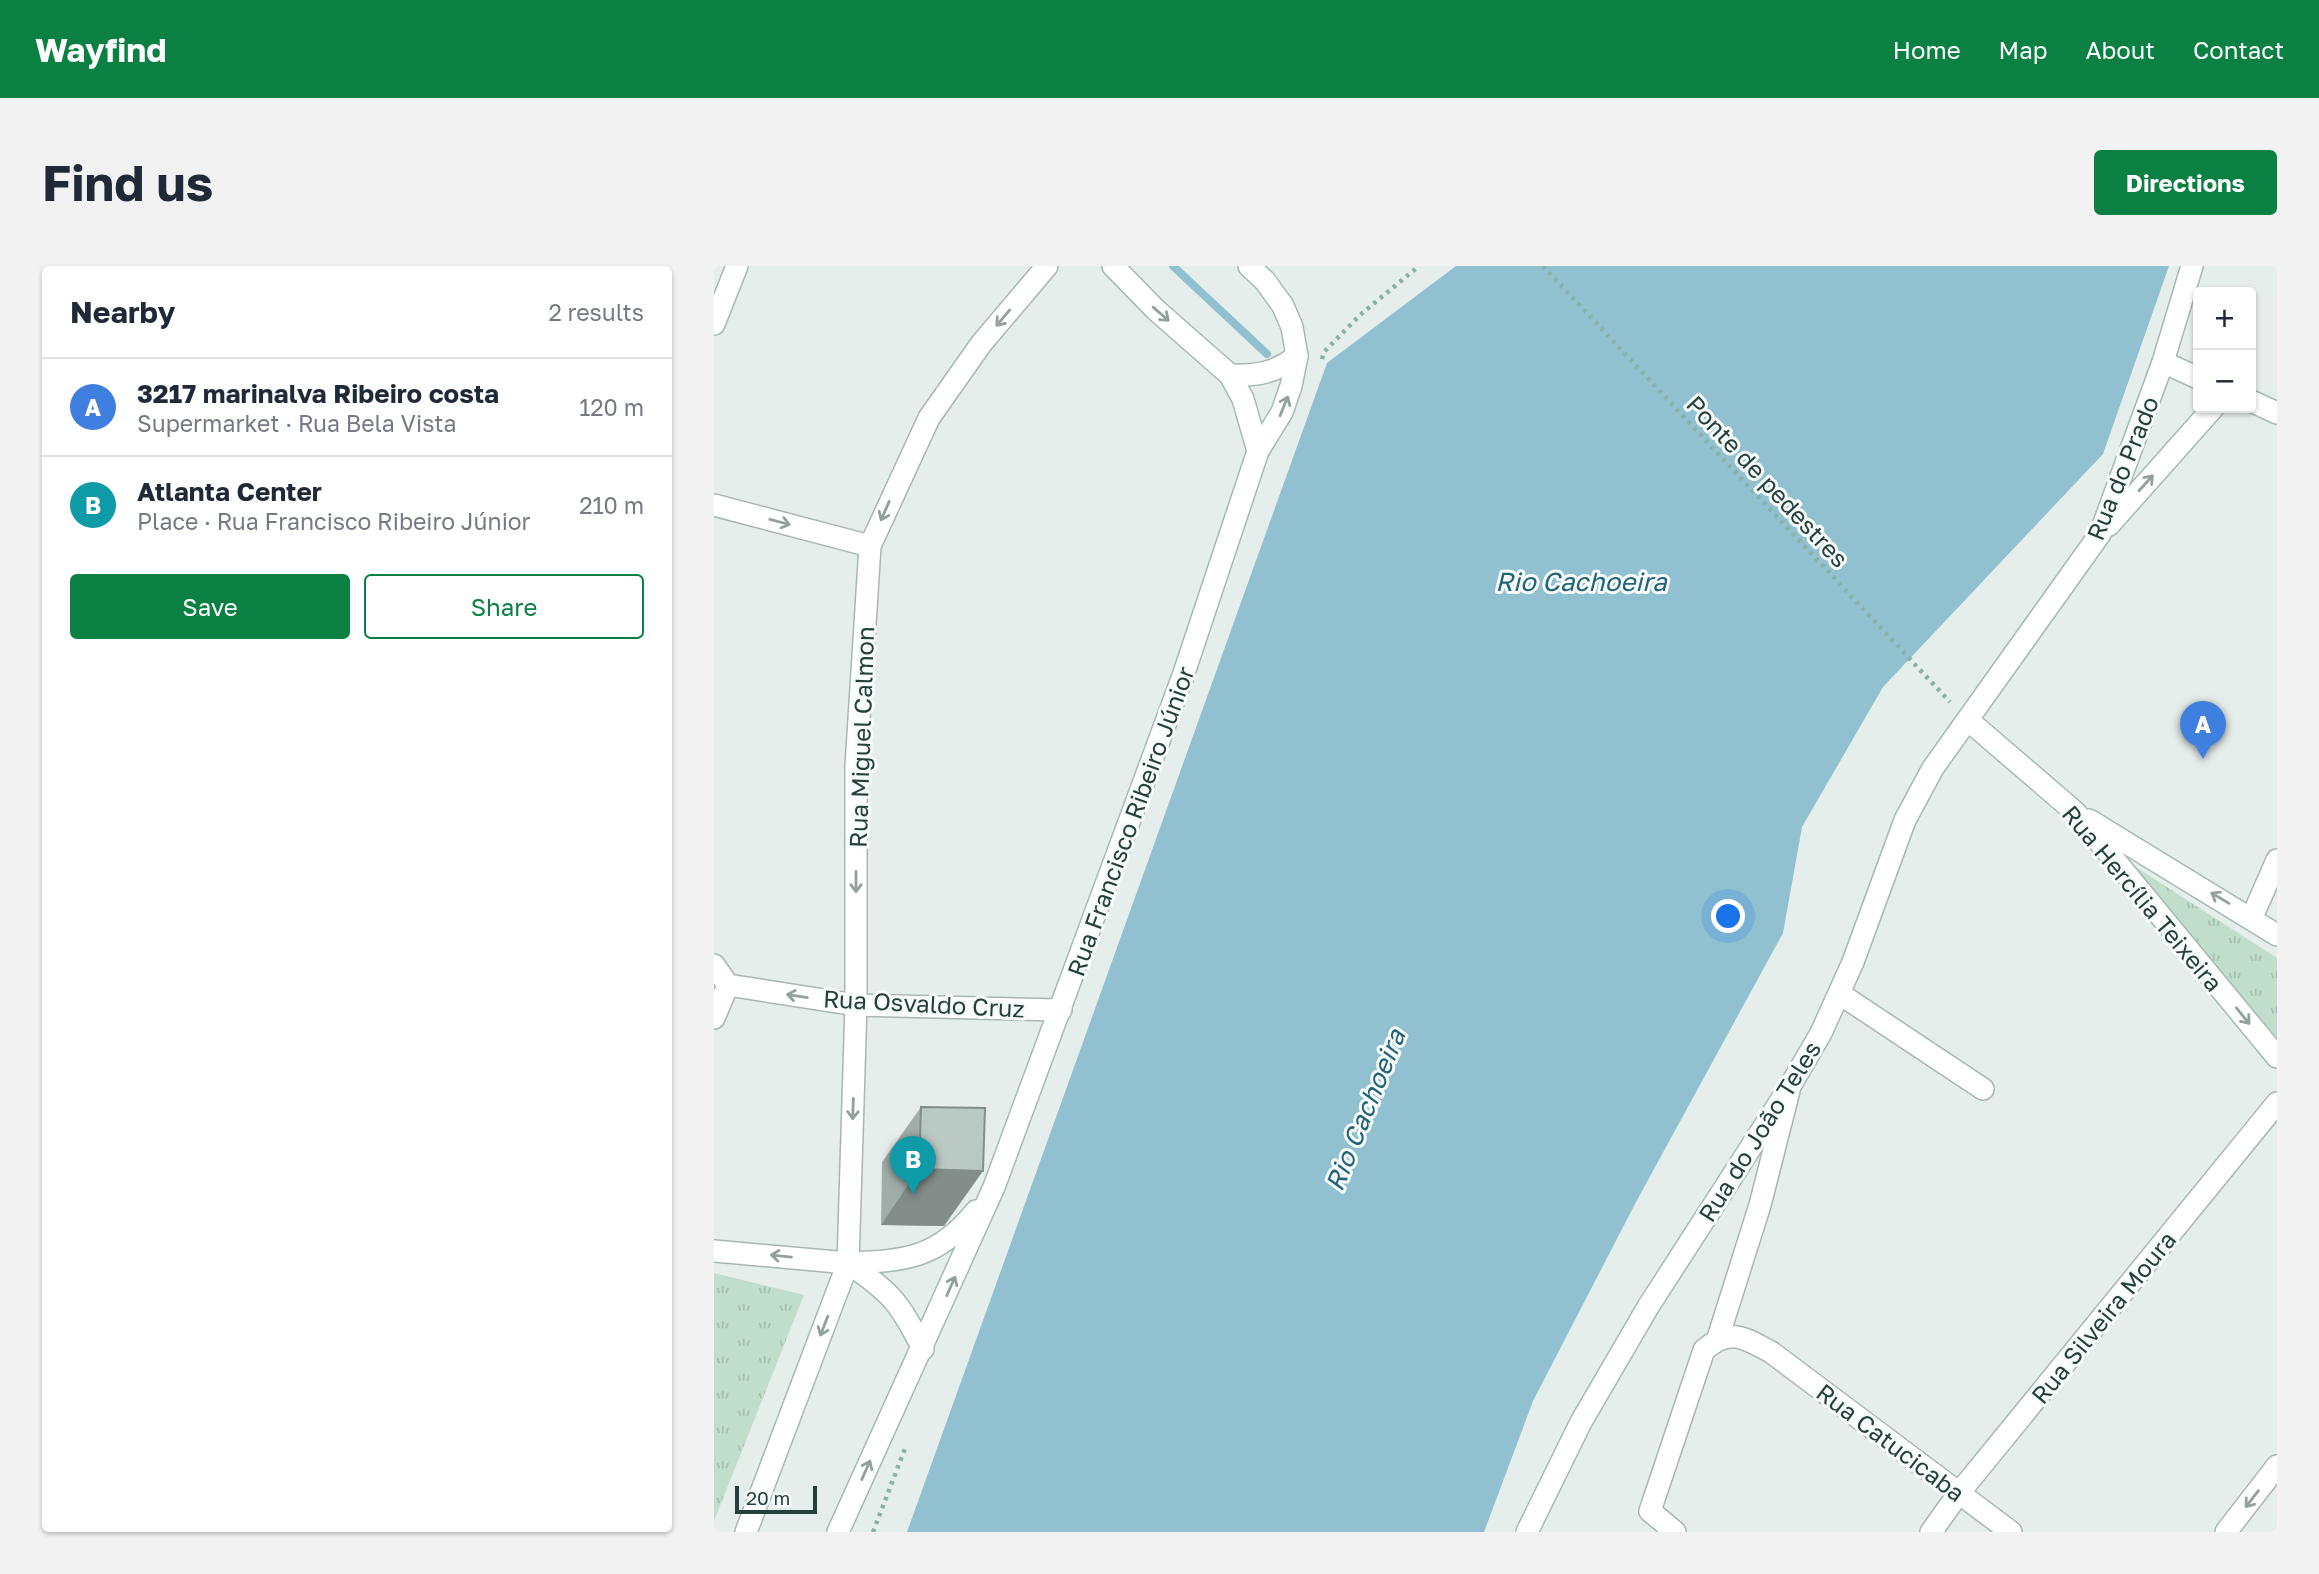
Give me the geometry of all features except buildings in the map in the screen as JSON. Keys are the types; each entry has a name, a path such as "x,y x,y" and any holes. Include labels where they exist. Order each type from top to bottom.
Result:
{"main road":[{"path":"714,324 737,266"},
{"name":"Rua Miguel Calmon","path":"746,1532 848,1263 856,1004 856,766 870,546 929,418 981,344 1047,266"},
{"path":"1113,266 1156,310 1230,374 1243,399 1258,451"},
{"path":"1230,374 1252,376 1273,371 1297,356 1292,327 1283,306 1265,281 1249,266"},
{"name":"Rua do Prado","path":"1968,720 2101,534 2163,362 2192,266"},
{"name":"Rua Francisco Ribeiro Júnior","path":"838,1532 995,1187 1183,676 1258,451 1282,412 1297,356"},
{"path":"2163,362 2193,376"},
{"path":"2256,403 2277,413"},
{"path":"2101,534 2209,413"},
{"path":"714,505 870,546"},
{"name":"Rua Hercília Teixeira","path":"1968,720 2075,812 2277,1057"},
{"name":"Rua do João Teles","path":"1532,1527 1581,1422 1648,1307 1789,1088 1840,994 1905,820 1933,768 1968,720"},
{"path":"2075,812 2252,917 2277,935"},
{"path":"2252,917 2277,859"},
{"path":"714,965 728,985 714,1018"},
{"name":"Rua Osvaldo Cruz","path":"728,985 856,1004 1061,1010"},
{"path":"1840,994 1983,1089"},
{"path":"1675,1532 1650,1511 1696,1369 1704,1350 1718,1338 1760,1205 1789,1088"},
{"name":"Rua Silveira Moura","path":"1931,1532 1959,1493 2277,1103"},
{"name":"Rua Francisco Ribeiro Júnior","path":"714,1251 848,1263 888,1262 928,1254 957,1235 995,1187"},
{"path":"848,1263 889,1291 906,1315 923,1349"},
{"name":"Rua Catucicaba","path":"1718,1338 1739,1335 1771,1352 2011,1532"},
{"path":"2227,1532 2277,1466"}],"path":[{"path":"1360,315 1419,266"},
{"name":"Ponte de pedestres","path":"1543,266 1968,720"}],"green space":[{"path":"2131,864 2277,958 2277,1055"},
{"path":"714,1273 804,1295 714,1521"}],"water":[{"name":"Rio Cachoeira","path":"1456,266 2169,266 2103,454 1883,687 1802,827 1783,933 1636,1202 1533,1401 1484,1532 907,1532 1327,363"}],"waterway":[{"path":"1173,266 1267,354"}],"place":[{"name":"3217 marinalva Ribeiro costa","path":"2203,759"},
{"name":"Atlanta Center","path":"913,1194"}]}
